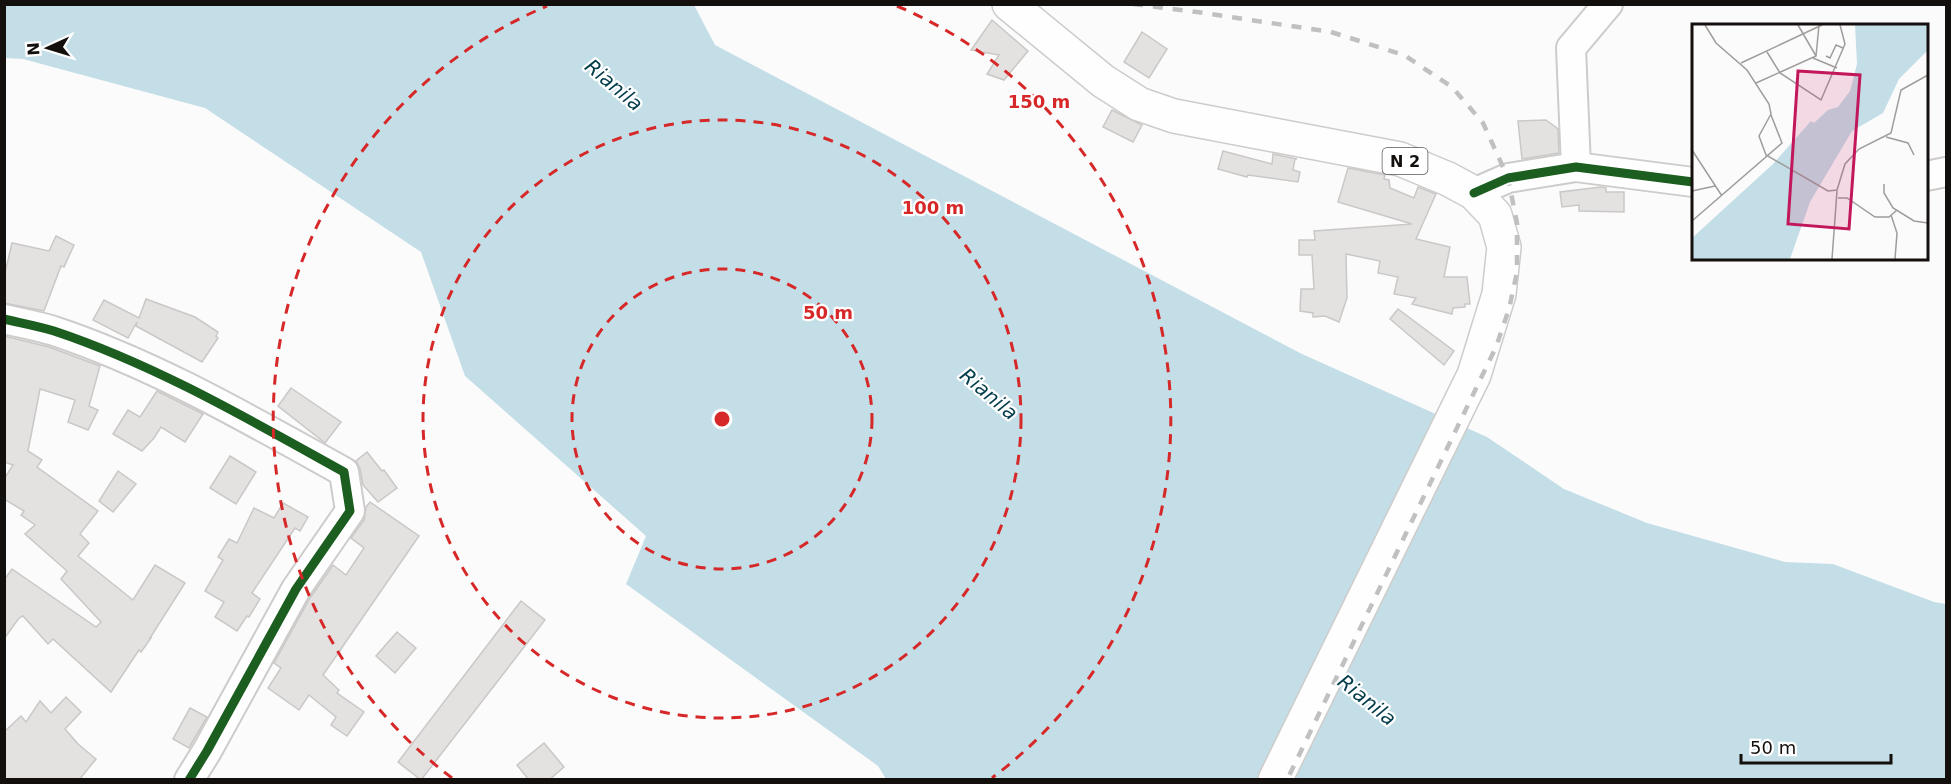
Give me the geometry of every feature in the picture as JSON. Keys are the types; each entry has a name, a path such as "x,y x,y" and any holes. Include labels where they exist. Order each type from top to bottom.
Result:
{"main road":[{"name":"N 2","path":"1010,4 1103,81 1139,104 1174,116 1400,159 1448,179 1474,193 1495,215 1504,247 1499,294 1474,375 1275,780"}],"street":[{"path":"1576,167 1571,48 1608,4"},
{"path":"1474,193 1508,178 1576,167 1692,182"},
{"path":"1927,176 1947,172"},
{"path":"4,319 53,331 136,364 193,390 344,472 350,511 296,589 189,780"}],"water":[{"name":"Rianila","path":"5,5 694,5 715,45 1302,354 1487,437 1564,489 1647,523 1785,562 1833,564 1934,602 1946,604 1946,779 886,779 878,766 626,584 646,536 465,376 421,252 205,108 23,59 5,58"}],"building":[{"path":"992,20 1028,51 1004,80 987,74 999,55 971,50"},
{"path":"1142,32 1167,49 1149,78 1124,62"},
{"path":"1112,110 1142,125 1133,142 1103,127"},
{"path":"1546,120 1558,129 1559,153 1522,159 1518,121"},
{"path":"1223,151 1272,164 1273,154 1297,159 1295,159 1293,170 1300,172 1298,182 1248,175 1247,177 1218,169"},
{"path":"1348,168 1385,175 1384,179 1389,180 1390,188 1414,198 1418,187 1436,194 1416,239 1450,247 1444,277 1467,277 1470,304 1453,308 1452,314 1412,304 1416,298 1394,294 1398,277 1378,273 1380,261 1346,254 1347,298 1339,322 1325,316 1313,317 1313,313 1300,311 1301,289 1314,289 1312,255 1299,255 1299,240 1315,240 1314,231 1412,224 1338,202"},
{"path":"1606,188 1606,192 1624,192 1624,212 1579,211 1579,205 1562,207 1560,192"},
{"path":"56,236 74,245 64,267 61,266 44,311 4,303 4,277 12,243 49,251"},
{"path":"146,299 195,317 218,332 216,336 218,338 202,362 136,326 137,322 128,338 93,320 104,300 139,318"},
{"path":"1398,309 1454,351 1444,365 1390,319"},
{"path":"4,336 49,347 100,366 89,406 98,410 88,430 68,422 75,400 40,389 28,451 42,460 37,467 98,511 80,534 89,543 78,556 133,600 155,565 185,583 151,638 141,652 139,650 111,692 53,639 48,644 23,616 19,618 4,639 4,580 12,569 96,627 101,622 61,579 67,571 25,534 35,525 21,515 24,511 4,499 4,479 13,465 4,462"},
{"path":"291,388 341,422 325,443 278,406"},
{"path":"157,391 203,414 185,442 161,427 142,451 113,434 128,410 140,417"},
{"path":"367,452 397,488 378,502 363,485 356,461"},
{"path":"230,456 256,472 236,504 210,488"},
{"path":"118,471 136,484 113,512 99,501"},
{"path":"370,502 419,536 323,675 339,690 337,693 364,712 347,736 331,725 336,717 309,695 299,710 268,688 281,668 274,663 310,598 333,565 346,575 364,548 351,538 364,520 366,507"},
{"path":"283,503 308,517 300,531 295,528 252,593 260,599 237,631 215,617 224,602 205,591 223,560 218,557 229,539 237,543 254,508 274,518"},
{"path":"521,601 545,620 421,780 398,762"},
{"path":"397,632 416,648 395,673 376,656"},
{"path":"66,697 81,712 65,729 96,759 79,780 4,780 4,732 21,716 26,722 40,701 51,713"},
{"path":"190,708 207,717 189,748 173,739"},
{"path":"544,743 564,767 549,780 529,780 517,765"}],"railway":[{"path":"1133,4 1331,32 1404,55 1452,87 1483,123 1508,178 1517,223 1517,272 1509,309 1496,347 1287,780"}],"cycle path":[{"path":"1474,193 1508,178 1576,167 1692,182"},
{"path":"4,319 54,331 129,360 202,395 344,472 350,511 296,589 189,780"}]}
